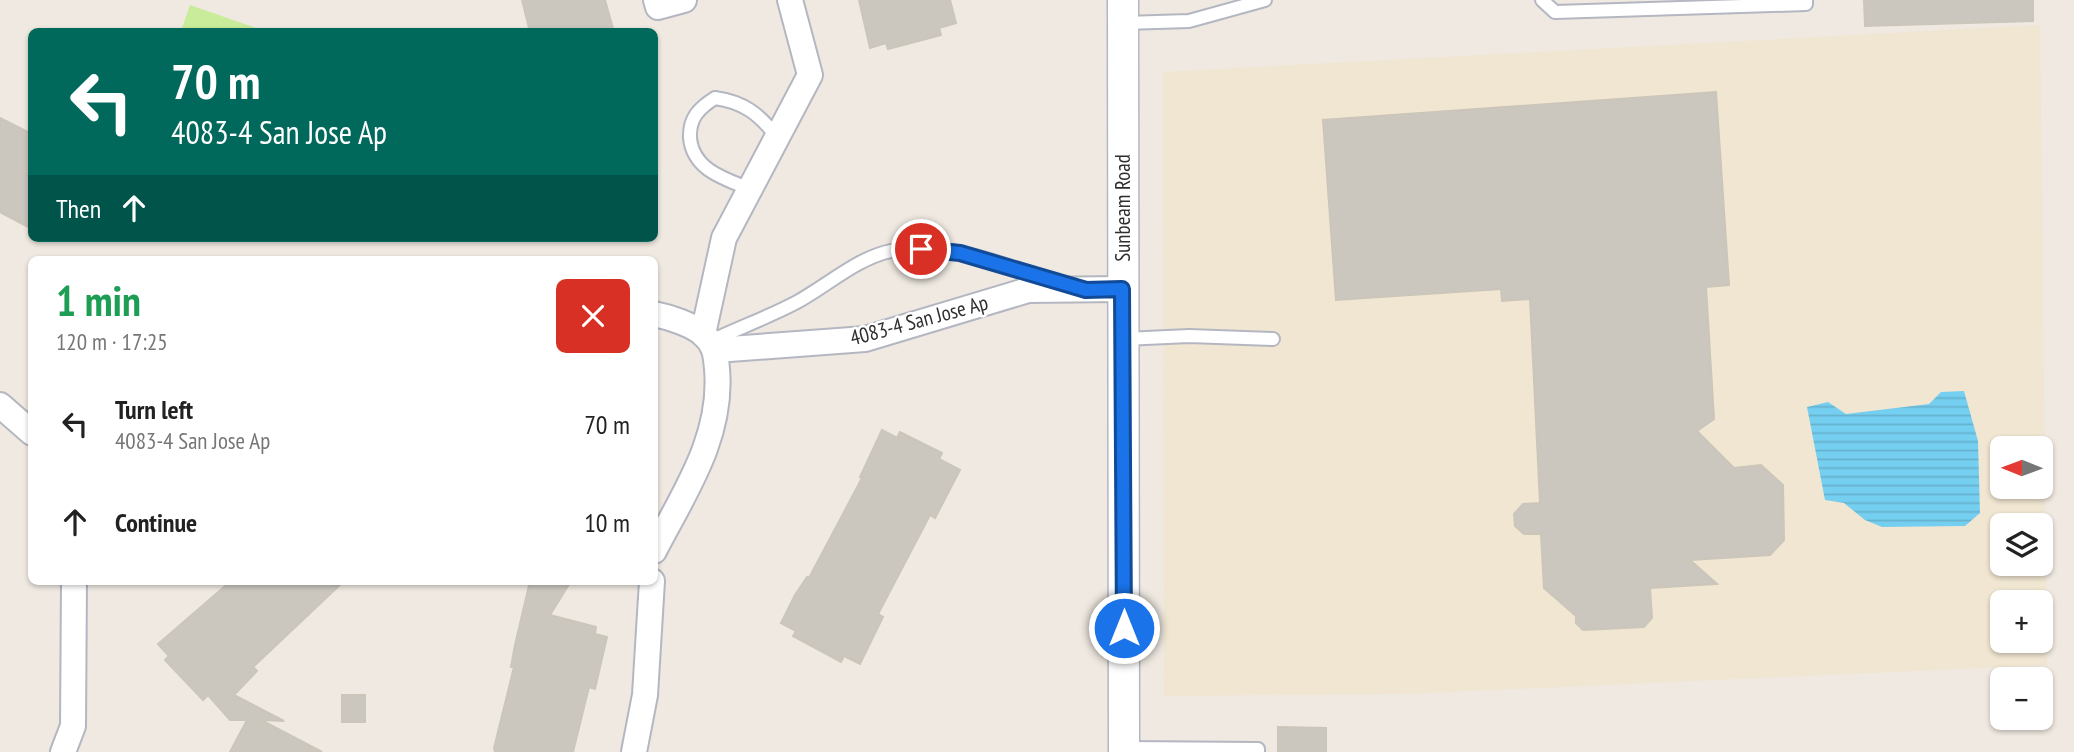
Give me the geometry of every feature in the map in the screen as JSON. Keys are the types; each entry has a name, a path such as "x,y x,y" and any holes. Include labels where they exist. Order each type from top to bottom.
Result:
{"street":[{"path":"656,0 658,7 684,0"},
{"path":"658,543 704,457 715,419 719,388 709,342 724,238 810,75 790,0"},
{"name":"Sunbeam Road","path":"1123,11 1124,750"},
{"name":"4083-4 San Jose Ap","path":"709,342 864,339 1028,290 1122,289"},
{"path":"658,316 709,342"},
{"path":"0,405 28,430"},
{"path":"63,752 73,726 74,585"},
{"path":"635,752 645,695 652,585"}],"lane":[{"path":"1123,11 1189,21 1265,0"},
{"path":"1542,0 1555,12 1806,4 1806,0"},
{"path":"750,189 717,176 702,165 691,150 690,127 699,108 715,98 737,101 761,115 778,136"},
{"path":"709,342 796,302 847,270 890,251 921,249 960,253 1086,290"},
{"path":"1123,339 1189,336 1273,339"},
{"path":"1124,750 1258,752"}],"shaded area":[{"path":"2040,25 2044,436 1990,436 1990,499 2045,499 2045,513 1990,513 1990,576 2046,576 2046,590 1990,590 1990,653 2047,653 2047,665 1407,694 1164,696 1163,72"}],"green space":[{"path":"190,5 256,28 182,28"}],"water":[{"path":"1964,391 1978,441 1980,513 1965,526 1882,527 1865,520 1844,503 1825,500 1807,407 1828,402 1846,414 1929,404 1941,392"}],"building":[{"path":"522,0 605,0 613,28 529,28"},
{"path":"859,0 950,0 956,23 939,28 941,35 888,49 886,43 870,48"},
{"path":"1864,0 2033,0 2033,21 1865,26"},
{"path":"1716,92 1729,285 1706,287 1714,419 1697,431 1734,468 1761,465 1783,485 1784,540 1770,555 1690,560 1717,584 1650,588 1652,618 1644,627 1583,630 1576,623 1576,616 1544,588 1541,534 1524,534 1515,526 1514,514 1523,504 1540,503 1530,299 1502,301 1501,289 1336,300 1323,120"},
{"path":"0,118 28,132 28,227 0,212"},
{"path":"882,430 897,438 900,432 942,453 939,459 960,470 935,518 930,515 878,614 883,617 860,664 844,656 841,662 793,636 796,631 781,623 795,595 807,577 809,578 862,478 860,477"},
{"path":"226,585 340,585 253,667 257,671 234,695 284,721 261,720 322,752 230,752 247,720 230,720 208,695 203,700 165,660 169,656 158,644"},
{"path":"529,585 569,585 550,615 596,627 595,634 607,637 595,689 589,687 573,752 495,752 514,667 511,667"},
{"path":"342,695 365,695 365,722 342,722"},
{"path":"1278,727 1326,728 1326,752 1278,752"}],"route":[{"path":"921,249 960,253 1086,290 1122,289 1124,628"}]}
